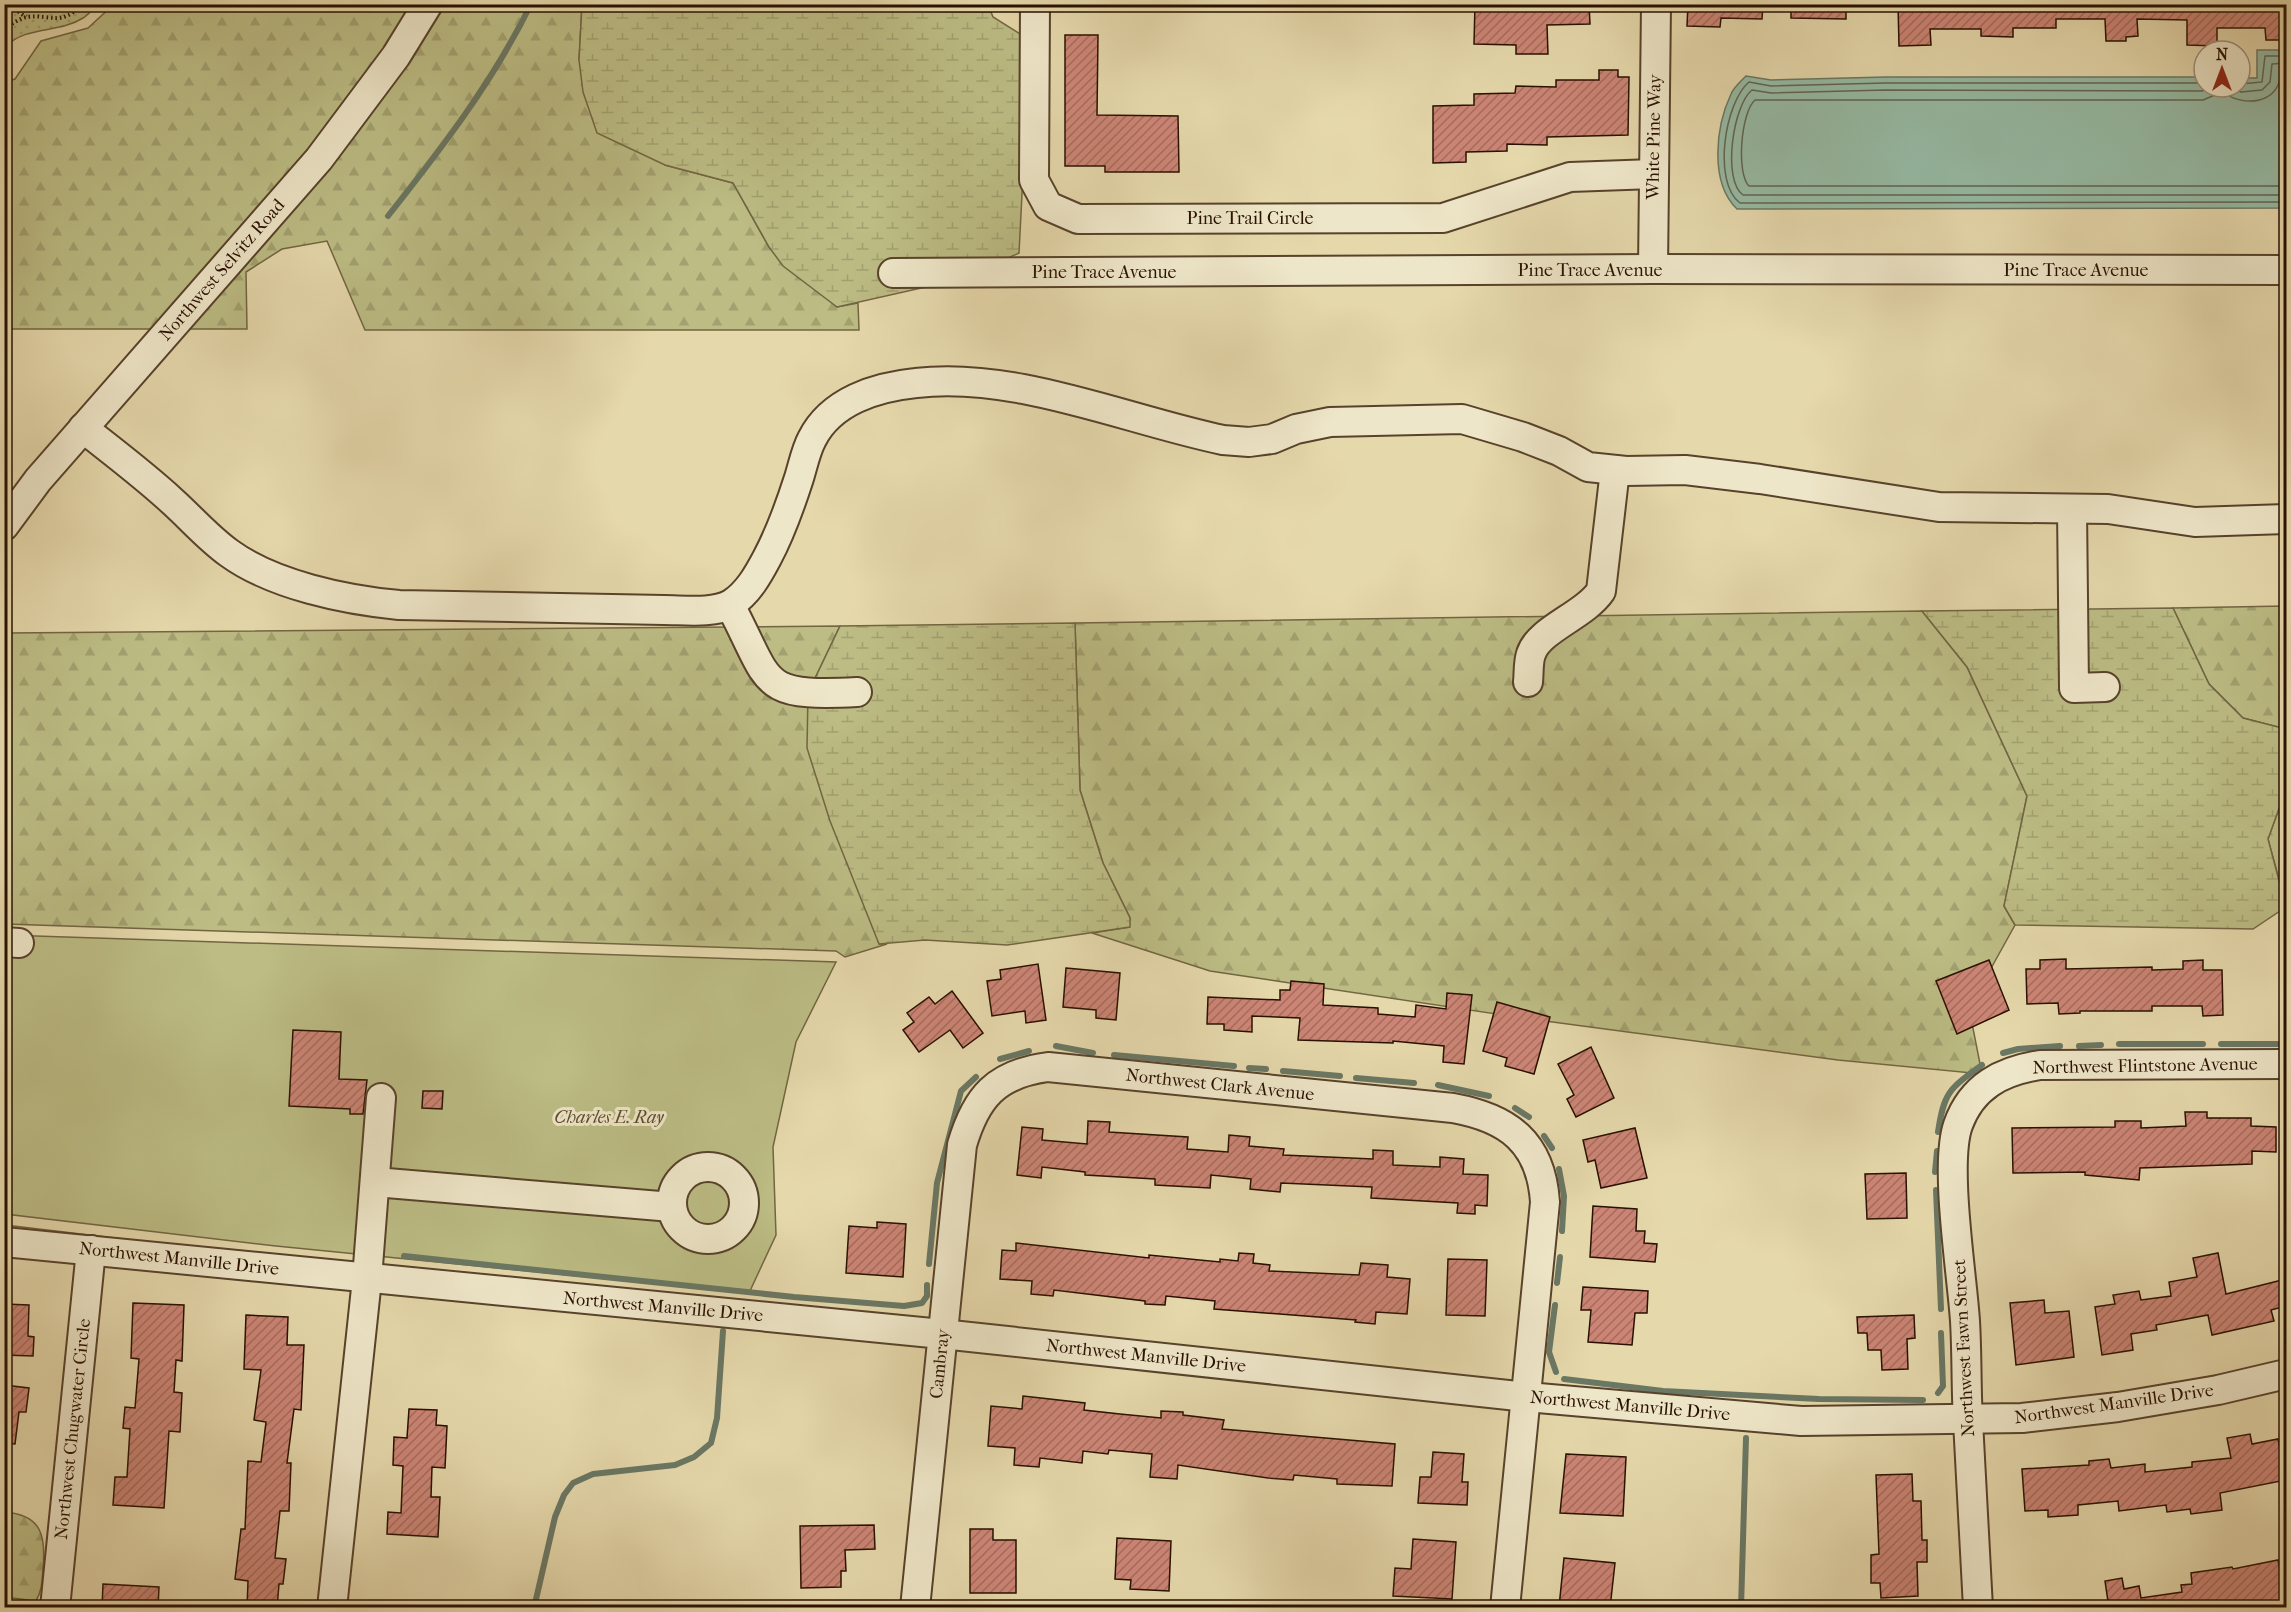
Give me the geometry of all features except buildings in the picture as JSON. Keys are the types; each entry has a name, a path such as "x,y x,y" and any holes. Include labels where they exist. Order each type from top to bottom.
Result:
{"street":[{"name":"Northwest Selvitz Road","path":"4,526 38,480 319,159 396,56 428,4"},
{"name":"Pine Trail Circle","path":"1035,4 1034,180 1048,206 1078,219 1443,218 1570,177 1654,174"},
{"name":"White Pine Way","path":"1653,269 1656,4"},
{"name":"Pine Trace Avenue","path":"893,273 1653,269 2286,270"},
{"path":"83,428 146,478 230,553 255,568 305,586 362,601 399,605 664,610 707,610 730,605 748,590 783,527 811,439 822,423 843,404 855,398 915,383 950,381 995,385 1059,398 1190,433 1249,442 1272,439 1296,429 1330,422 1462,419 1523,437 1559,451 1588,467 1615,470 1685,470 1760,479 1939,507 2108,509 2195,522 2286,519"},
{"path":"1528,682 1531,654 1539,640 1593,603 1600,591 1615,470"},
{"path":"2072,509 2074,688 2105,687"},
{"path":"730,605 757,662 774,684 789,691 809,694 856,692"},
{"name":"Northwest Flintstone Avenue","path":"1975,1094 2002,1074 2040,1065 2286,1065"},
{"name":"Northwest Clark Avenue","path":"969,1121 978,1104 1003,1080 1022,1072 1048,1067 1453,1108 1491,1118 1505,1125 1525,1142 1537,1164 1544,1190 1544,1228 1505,1608"},
{"name":"Northwest Fawn Street","path":"1975,1094 1959,1122 1954,1144 1954,1181 1965,1323 1978,1608"},
{"path":"332,1608 367,1279 381,1098"},
{"name":"Cambray","path":"915,1608 962,1145 969,1121"},
{"path":"375,1182 672,1207"},
{"name":"Northwest Manville Drive","path":"4,1242 942,1334 1527,1397 1801,1421 2022,1418 2118,1407 2218,1390 2286,1374"},
{"name":"Northwest Chugwater Circle","path":"55,1608 91,1250"}],"path":[{"path":"7,4 26,17"},
{"path":"4,28 26,17 63,18 73,14 82,4"}],"green space":[{"path":"5,4 97,5 85,17 73,23 23,35 5,47"},
{"path":"582,4 579,60 665,165 733,183 769,247 837,307 858,303 859,330 365,330 327,241 282,249 246,272 247,329 184,329 440,5"},
{"path":"889,4 890,11 991,12 993,17 1025,37 1024,155 1019,253 999,262 884,262 884,284 939,284 837,307 783,266 769,247 733,183 665,165 597,133 583,92 579,60 582,5"},
{"path":"113,5 416,5 312,152 156,329 5,329 5,82 15,79 41,41 88,28"},
{"path":"2286,606 2286,729 2243,718 2209,684 2173,608"},
{"path":"2173,608 2209,684 2243,718 2286,729 2286,789 2268,839 2286,907 2253,929 2015,925 2004,906 2027,796 1967,667 1922,611"},
{"path":"1922,611 1967,667 2027,796 2004,906 2015,925 1969,1008 1982,1074 1838,1060 1530,1019 1210,971 1092,933 1129,927 1130,918 1103,863 1080,790 1075,623"},
{"path":"1075,623 1080,790 1103,863 1130,918 1130,927 1007,945 925,940 879,944 830,821 807,748 808,693 840,626"},
{"path":"840,626 808,693 879,944 887,944 845,957 836,951 5,924 5,633"},
{"path":"2286,789 2286,905 2268,839"},
{"name":"Charles E. Ray","path":"5,935 836,962 796,1042 773,1147 776,1235 749,1293 276,1246 5,1214"},
{"path":"5,1225 275,1257 5,1230"},
{"path":"5,1512 27,1518 39,1529 42,1537 44,1557 41,1590 36,1601 5,1597"}],"water":[{"path":"2257,50 2286,50 2286,208 1737,209 1728,198 1719,169 1719,137 1726,107 1732,91 1746,76 1771,80 1886,77 2192,77 2192,99 2252,99 2252,78 2257,78"}],"waterway":[{"path":"388,216 447,140 483,88 531,4"},
{"path":"2119,1044 2203,1044"},
{"path":"2221,1044 2286,1044"},
{"path":"2079,1046 2101,1045"},
{"path":"1056,1046 1093,1053"},
{"path":"2003,1053 2018,1049 2060,1046"},
{"path":"1000,1059 1029,1051"},
{"path":"1114,1055 1234,1066"},
{"path":"1938,1132 1943,1108 1950,1092 1982,1065"},
{"path":"1249,1068 1266,1069"},
{"path":"1283,1071 1340,1076"},
{"path":"929,1264 937,1183 961,1091 976,1077"},
{"path":"1356,1078 1414,1083"},
{"path":"1438,1085 1489,1096"},
{"path":"1515,1108 1529,1117"},
{"path":"1544,1136 1552,1148"},
{"path":"1935,1172 1937,1151"},
{"path":"1559,1169 1564,1196 1562,1231"},
{"path":"1936,1190 1941,1309"},
{"path":"404,1256 794,1297 904,1306 922,1303 927,1296 927,1285"},
{"path":"1557,1283 1560,1257"},
{"path":"1555,1305 1549,1352 1556,1372"},
{"path":"534,1608 555,1517 564,1495 573,1483 593,1474 675,1465 694,1457 711,1443 717,1418 723,1331"},
{"path":"1938,1393 1943,1386 1941,1333"},
{"path":"1564,1379 1663,1391 1819,1399 1923,1400"},
{"path":"1741,1608 1746,1438"}]}
